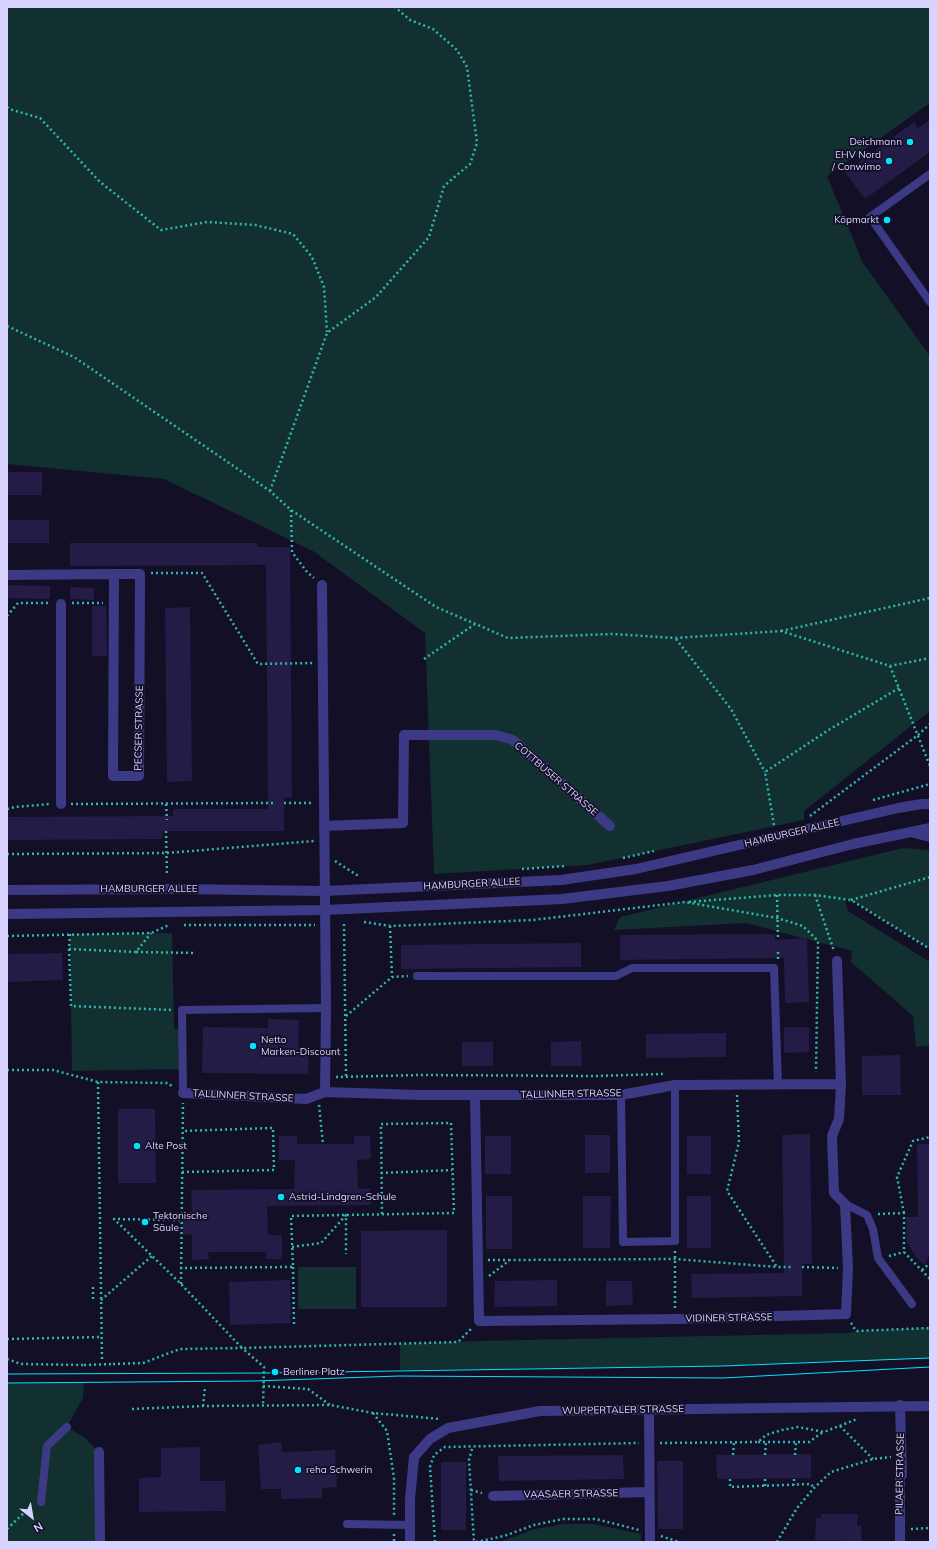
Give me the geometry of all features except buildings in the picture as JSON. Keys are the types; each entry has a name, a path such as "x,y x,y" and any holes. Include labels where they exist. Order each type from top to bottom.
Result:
{"street":[{"name":"PECSER STRASSE","path":"114,574 112,776 139,776 140,574"},
{"path":"7,575 140,574"},
{"path":"322,585 326,1008 326,1078 322,1093"},
{"path":"61,604 61,804"},
{"name":"COTTBUSER STRASSE","path":"324,826 403,823 404,735 496,734 513,740 610,826"},
{"name":"HAMBURGER ALLEE","path":"7,890 176,889 325,891 569,879 636,869 927,803"},
{"name":"HAMBURGER ALLEE","path":"7,914 325,910 562,899 668,886 753,870 853,844 930,828"},
{"path":"910,832 930,837"},
{"path":"837,961 840,1084 839,1119 832,1136 834,1193 845,1204"},
{"name":"TALLINNER STRASSE","path":"183,1094 306,1099 322,1093 420,1095 621,1095 675,1085 840,1084"},
{"path":"475,1095 479,1321"},
{"name":"VIDINER STRASSE","path":"479,1321 674,1319 846,1314 848,1268 845,1204"},
{"name":"WUPPERTALER STRASSE","path":"410,1542 410,1500 414,1457 430,1439 448,1428 540,1411 900,1405 930,1406"},
{"name":"PILAER STRASSE","path":"900,1405 902,1456 902,1475 900,1476 900,1542"},
{"path":"649,1410 650,1537"},
{"path":"99,1452 100,1542"},
{"name":"VAASAER STRASSE","path":"493,1496 649,1492"}],"lane":[{"path":"930,174 870,217 930,302"},
{"path":"417,976 616,976 632,968 774,968 778,1084"},
{"path":"183,1094 182,1010 326,1008"},
{"path":"621,1095 623,1242 675,1241 675,1085"},
{"path":"845,1204 867,1215 873,1229 878,1258 912,1304"},
{"path":"41,1502 47,1446 67,1427"},
{"path":"347,1524 410,1525"}],"path":[{"path":"327,333 376,297 429,237 444,186 470,164 477,143 467,67 464,61 457,50 433,29 410,20 395,7"},
{"path":"7,107 9,109 40,118 100,182 161,230 207,222 255,225 293,234 312,257 324,287 327,333 270,491"},
{"path":"7,326 74,357 270,491 291,510 436,607 508,638 612,634 675,638 781,631 930,598"},
{"path":"291,510 292,552 307,572 322,585"},
{"path":"140,574 202,573 258,664 323,663"},
{"path":"424,659 475,624"},
{"path":"781,631 890,666 930,658"},
{"path":"675,638 731,709 765,772 774,826 782,825"},
{"path":"890,666 930,766"},
{"path":"765,772 827,731 899,688"},
{"path":"804,820 918,735 930,724"},
{"path":"7,809 15,807 61,804 273,803"},
{"path":"284,803 324,803"},
{"path":"166,804 167,820"},
{"path":"166,831 167,876"},
{"path":"7,854 167,853 324,840"},
{"path":"619,858 658,850"},
{"path":"324,854 360,878"},
{"path":"519,869 565,866"},
{"path":"851,900 930,876"},
{"path":"364,922 390,926 533,920 685,902 777,895 815,895 851,900 930,949"},
{"path":"777,895 778,939"},
{"path":"815,895 837,961"},
{"path":"685,902 777,918 803,926 818,941 817,1072 809,1072"},
{"path":"344,924 346,1077"},
{"path":"136,952 151,933 167,925 175,925"},
{"path":"183,925 325,925"},
{"path":"390,926 392,977"},
{"path":"7,936 151,933"},
{"path":"70,934 69,949 71,1006 182,1010"},
{"path":"69,949 196,953"},
{"path":"345,1016 392,977 417,976"},
{"path":"7,1070 53,1070 98,1082 168,1083 183,1094 180,1220 181,1284"},
{"path":"326,1078 419,1075 595,1076 664,1074"},
{"path":"98,1082 102,1361"},
{"path":"736,1085 739,1142 727,1192 777,1267"},
{"path":"322,1093 323,1144"},
{"path":"294,1325 291,1216 454,1213 450,1123 380,1124 382,1214"},
{"path":"182,1172 274,1170 273,1128 183,1131"},
{"path":"930,1137 913,1141 897,1177 904,1213 904,1252 930,1279"},
{"path":"381,1172 452,1170"},
{"path":"867,1215 904,1213"},
{"path":"292,1247 321,1243 346,1215"},
{"path":"346,1215 346,1254"},
{"path":"180,1220 114,1219 181,1284 242,1348 264,1367 263,1406"},
{"path":"674,1319 675,1241"},
{"path":"878,1258 904,1252"},
{"path":"101,1300 152,1256"},
{"path":"477,1261 675,1259 792,1267"},
{"path":"478,1286 510,1260"},
{"path":"922,1270 930,1263"},
{"path":"180,1268 293,1267"},
{"path":"802,1267 848,1268"},
{"path":"93,1287 93,1299"},
{"path":"7,1359 21,1364 84,1365 143,1363 180,1349 458,1342 479,1321"},
{"path":"856,1331 930,1328"},
{"path":"7,1339 101,1337"},
{"path":"263,1386 308,1389 330,1405"},
{"path":"202,1406 205,1387"},
{"path":"132,1409 202,1406 330,1405 373,1413 445,1420"},
{"path":"373,1413 387,1431 394,1478 394,1542"},
{"path":"435,1542 430,1467 434,1455 445,1447 809,1442 824,1432 859,1418"},
{"path":"840,1426 874,1459"},
{"path":"758,1442 766,1435 798,1427 824,1432"},
{"path":"733,1455 734,1442"},
{"path":"765,1455 766,1442"},
{"path":"795,1454 796,1442"},
{"path":"472,1449 468,1460 474,1542 504,1536 534,1525 564,1519 596,1519 650,1537 679,1542"},
{"path":"777,1542 796,1508 831,1472 874,1459 902,1456"},
{"path":"730,1479 730,1487 811,1484 814,1488"},
{"path":"765,1479 765,1486"},
{"path":"794,1479 794,1485"},
{"path":"7,1529 25,1512 41,1502"},
{"path":"900,1529 930,1528"}],"green space":[{"path":"7,7 930,7 930,103 827,176 863,263 930,356 930,711 804,811 804,820 588,865 434,874 425,633 313,551 164,479 7,464"},
{"path":"903,848 928,850 930,852 930,949 851,900 845,899 848,911 930,962 930,1046 916,1047 913,1016 851,962 852,951 746,923 614,930 620,917"},
{"path":"172,933 174,1029 182,1029 182,1069 72,1071 70,934"},
{"path":"298,1267 356,1267 356,1309 298,1309"},
{"path":"930,1328 930,1358 723,1366 400,1370 400,1344 848,1333 857,1331"},
{"path":"7,1383 84,1383 83,1398 67,1427 84,1437 99,1452 100,1542 7,1542 7,1486 9,1480 7,1482"},
{"path":"564,1524 594,1524 641,1534 641,1542 499,1542 535,1529"}],"tram line":[{"path":"7,1374 265,1373 723,1366 930,1358"},
{"path":"7,1383 254,1381 399,1376 723,1378 930,1367"}],"place":[{"name":"Deichmann","path":"910,142"},
{"name":"EHV Nord / Conwimo","path":"889,161"},
{"name":"Köpmarkt","path":"887,220"},
{"name":"Netto Marken-Discount","path":"253,1046"},
{"name":"Alte Post","path":"137,1146"},
{"name":"Astrid-Lindgren-Schule","path":"281,1197"},
{"name":"Tektonische Säule","path":"145,1222"},
{"name":"Berliner Platz","path":"275,1372"},
{"name":"reha Schwerin","path":"298,1470"}]}
